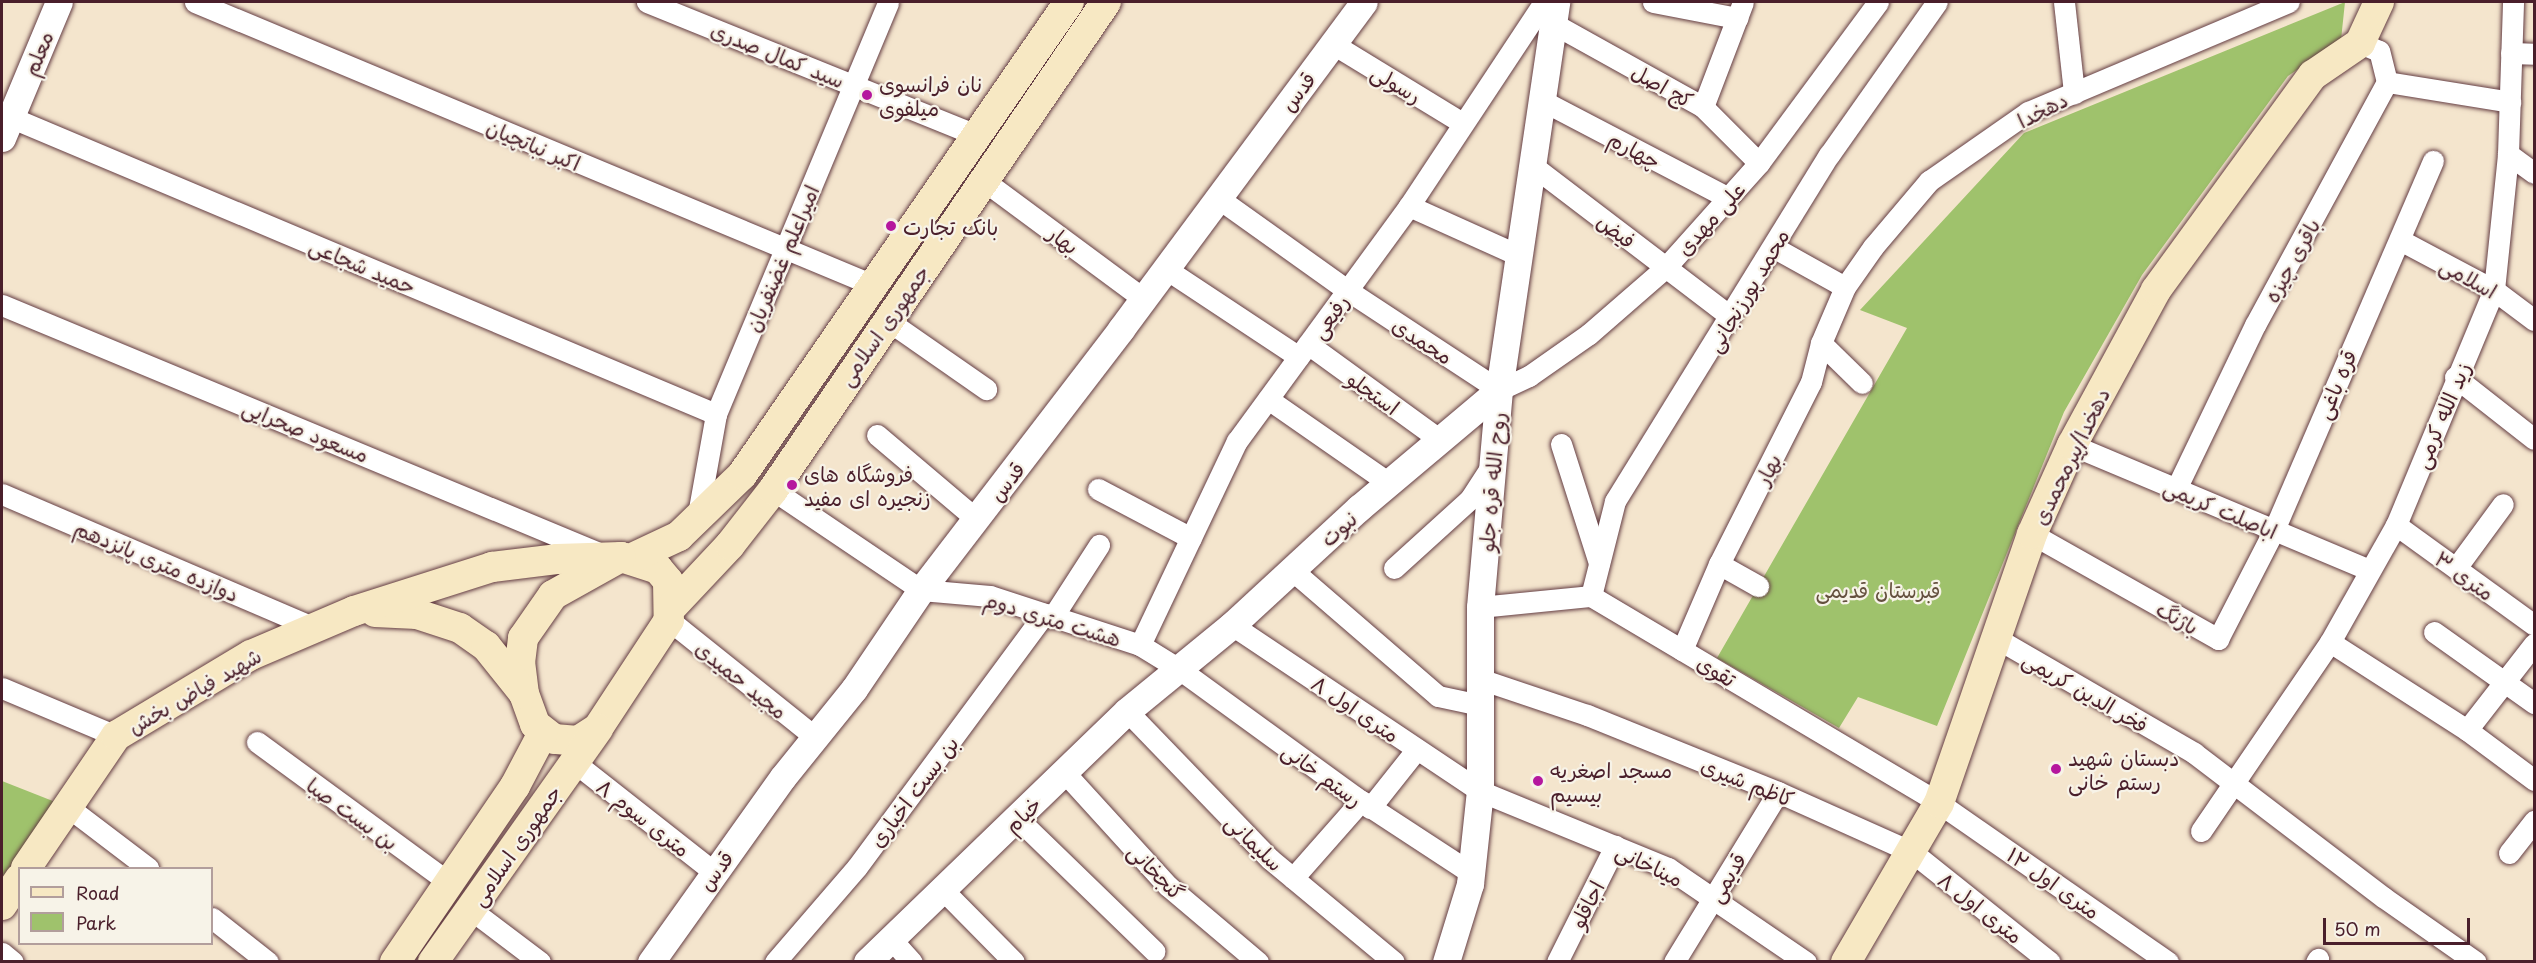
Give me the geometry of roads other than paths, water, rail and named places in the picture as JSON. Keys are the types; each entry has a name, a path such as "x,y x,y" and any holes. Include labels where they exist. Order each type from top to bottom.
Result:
{"main road":[{"name":"جمهوری اسلامی","path":"524,694 520,663 523,638 539,610 553,596 620,558 679,536 742,475 1069,2"},
{"name":"جمهوری اسلامی","path":"433,962 598,728 669,615 730,545 773,490 886,320 1106,2"},
{"path":"2360,44 2379,2"},
{"name":"دهخدا/پیرمحمدی","path":"1846,962 1939,803 2032,534 2072,445 2156,290 2313,75 2360,44"},
{"path":"620,558 658,569 668,581 669,615"},
{"name":"شهید فیاض بخش","path":"27,867 116,736 251,655 354,611 492,567 620,558"},
{"path":"354,611 417,614 460,628 486,646 524,694 535,724 543,733 554,740 572,742 589,736 598,728"},
{"name":"جمهوری اسلامی","path":"395,962 515,786 543,733"},
{"path":"2,905 18,881"}],"street":[{"name":"معلم","path":"6,127 59,2"},
{"name":"اکبر نباتچیان","path":"195,2 873,285"},
{"name":"سید کمال صدری","path":"646,2 976,135"},
{"name":"امیراعلم غضنفریان","path":"696,521 716,414 888,2"},
{"name":"قدس","path":"651,962 714,872 815,737 854,689 921,590 1144,299 1364,2"},
{"path":"1653,2 1740,10 1703,107"},
{"name":"علی مهدی","path":"1499,390 1529,376 1589,334 1666,267 1759,163 1878,2"},
{"name":"محمد پورزنجانی","path":"1591,596 1615,501 1829,155 1937,2"},
{"path":"2064,2 2074,93"},
{"name":"دهخدا","path":"1845,287 1873,247 1929,181 2028,112 2289,2"},
{"name":"زید الله کرمی","path":"2201,831 2330,642 2396,525 2494,290 2508,154 2513,2"},
{"name":"کج اصل","path":"1551,9 1703,107 1759,163"},
{"name":"روح الله قره جلو","path":"1446,962 1471,873 1480,791 1480,607 1499,390 1543,101 1551,9"},
{"name":"رفیعی","path":"1140,645 1237,441 1409,206 1461,122 1551,9"},
{"name":"رسولی","path":"1333,44 1461,122"},
{"path":"2360,44 2379,51 2387,82 2510,102"},
{"path":"2511,53 2535,54"},
{"name":"باقری چیزه","path":"2176,489 2255,326 2387,82"},
{"name":"چهارم","path":"1543,101 1727,197"},
{"name":"حمید شجاعی","path":"6,127 716,414"},
{"path":"2508,154 2535,173"},
{"name":"قره باغی","path":"2274,530 2345,358 2400,240 2433,161"},
{"name":"فیض","path":"1533,166 1730,316"},
{"name":"بهار","path":"983,180 1144,299"},
{"name":"محمدی","path":"1218,198 1347,290 1499,390"},
{"path":"1409,206 1520,256"},
{"name":"اسلامی","path":"2400,240 2494,290 2535,320"},
{"path":"1773,247 1845,287"},
{"name":"استجلو","path":"1166,269 1303,350 1440,440"},
{"name":"بهار","path":"1682,650 1719,564 1811,382 1821,343 1845,287"},
{"name":"مسعود صحرایی","path":"2,305 620,558"},
{"path":"886,320 986,389"},
{"path":"1821,343 1862,383"},
{"path":"2456,377 2535,439"},
{"name":"نبوت","path":"1179,669 1232,625 1389,483 1499,390"},
{"path":"1268,399 1389,483"},
{"path":"878,435 976,519"},
{"path":"1561,444 1599,564"},
{"name":"اباصلت کریمی","path":"2072,445 2370,570"},
{"path":"1394,568 1470,500 1493,464"},
{"path":"1098,489 1191,538"},
{"path":"773,490 921,590"},
{"name":"دوازده متری پانزدهم","path":"2,494 312,627"},
{"path":"2456,568 2502,504"},
{"name":"۳ متری","path":"2396,525 2535,625"},
{"name":"باژنگ","path":"2032,534 2218,639 2274,530"},
{"name":"بن بست اخباری","path":"775,962 856,867 1048,616 1099,545"},
{"path":"1719,564 1758,586"},
{"name":"کاظم شیری","path":"1292,570 1438,696 1480,692 1587,715 1778,792 1912,852"},
{"name":"هشت متری دوم","path":"921,590 990,596 1140,645 1179,669"},
{"path":"1480,607 1591,596"},
{"name":"تقوی","path":"1591,596 1939,803"},
{"name":"مجید حمیدی","path":"669,615 815,737"},
{"name":"۸ متری اول","path":"1232,625 1480,791"},
{"path":"2434,632 2535,703"},
{"name":"فخر الدین کریمی","path":"1996,638 2193,753 2383,897 2476,962"},
{"path":"2330,642 2467,730 2535,780"},
{"path":"2467,730 2535,644"},
{"name":"خیام","path":"867,962 1018,819 1127,711 1179,669"},
{"name":"رستم خانی","path":"1179,669 1366,804 1471,873"},
{"path":"2,688 116,736"},
{"name":"سلیمانی","path":"1127,711 1270,859 1394,962"},
{"name":"بن بست صبا","path":"257,742 450,883"},
{"path":"1293,878 1417,749"},
{"name":"۸ متری سوم","path":"574,762 714,872"},
{"name":"گنجخانی","path":"1065,773 1168,886 1258,962"},
{"name":"میناخانی","path":"1480,791 1668,868 1806,962"},
{"name":"قدیمی","path":"1674,962 1778,792"},
{"name":"۱۲ متری اول","path":"1939,803 2168,962"},
{"path":"68,807 147,867"},
{"path":"1018,819 1154,951"},
{"path":"2509,853 2535,821"},
{"name":"اجاقلو","path":"1557,962 1615,846"},
{"name":"۸ متری اول","path":"1912,852 2050,962"},
{"path":"943,890 1014,962"},
{"path":"470,909 540,962"},
{"path":"213,919 268,962"},
{"path":"891,939 912,962"},
{"path":"2,953 13,962"}],"place":[{"name":"نان فرانسوی میلفوی","path":"867,95"},
{"name":"بانک تجارت","path":"891,226"},
{"name":"فروشگاه های زنجیره ای مفید","path":"792,485"},
{"name":"دبستان شهید رستم خانی","path":"2056,769"},
{"name":"مسجد اصغریه بیسیم","path":"1538,781"}],"park label":[{"name":"قبرستان قدیمى","path":"1878,589"}]}
